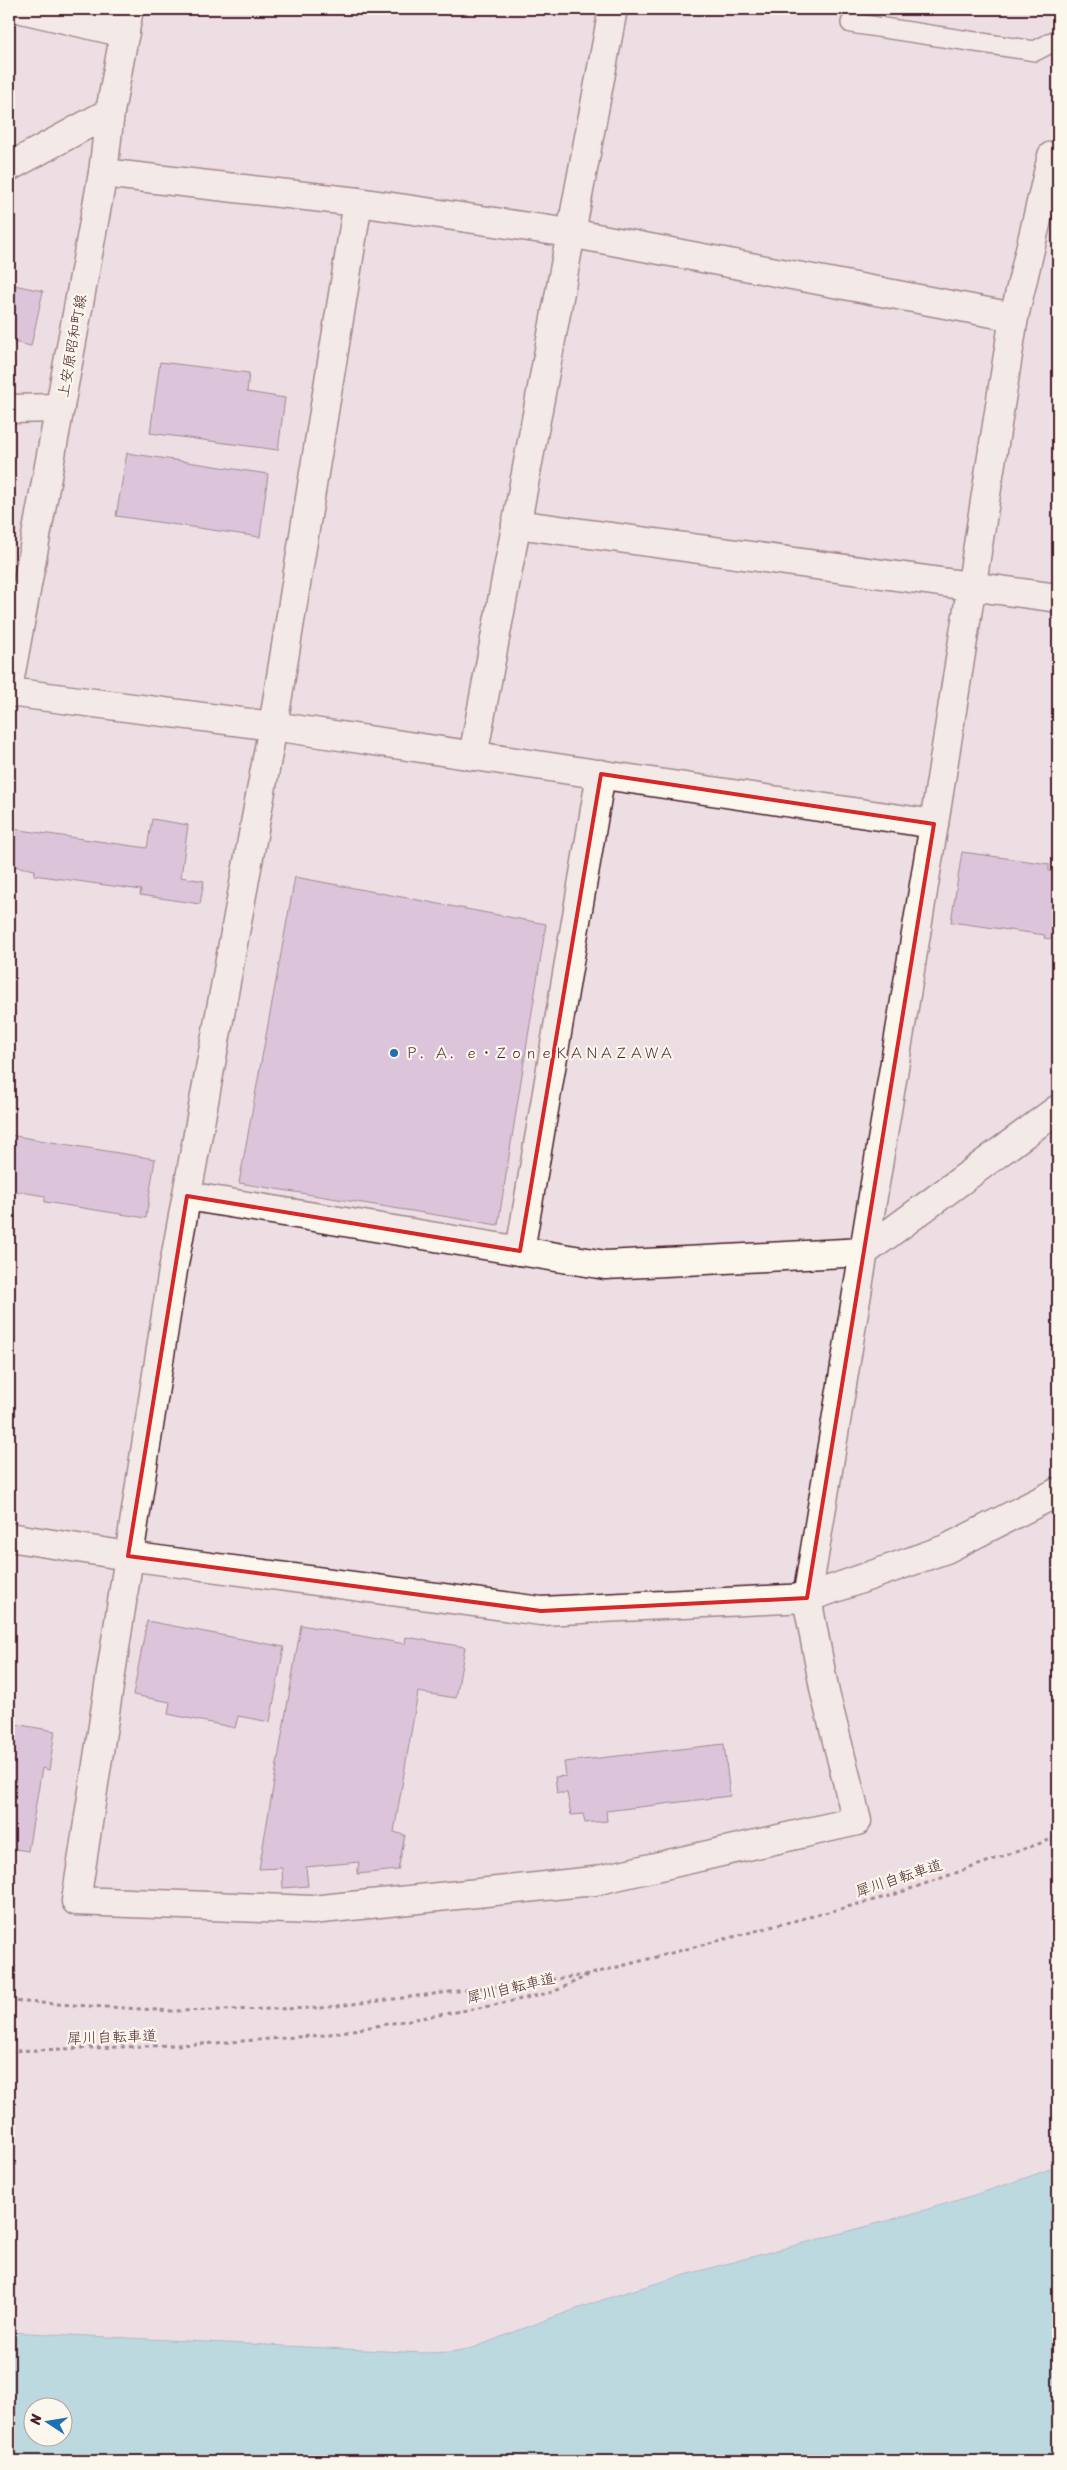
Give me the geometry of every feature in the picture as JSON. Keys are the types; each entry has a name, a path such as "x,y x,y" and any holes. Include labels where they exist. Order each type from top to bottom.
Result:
{"street":[{"path":"22,9 127,21"},
{"path":"473,756 613,9"},
{"name":"上安原昭和町線","path":"9,683 103,173 110,112 127,21"},
{"path":"9,167 110,112"},
{"path":"358,202 273,726 187,1196 128,1556 76,1901 312,1910 594,1881 857,1821 825,1693 807,1598 934,824 1014,317 1052,156 1058,157"},
{"path":"103,173 358,202 570,233 1014,317"},
{"path":"9,409 60,408"},
{"path":"516,524 971,588 1058,598"},
{"path":"9,692 273,726 934,824"},
{"path":"520,1251 601,774"},
{"path":"187,1196 605,1265 864,1252 1058,1109"},
{"path":"9,1537 128,1556 541,1611 807,1598 946,1549 1058,1492"}],"lane":[{"path":"851,23 1035,51 1058,39"}],"path":[{"name":"犀川自転車道","path":"9,2051 202,2044 324,2035 490,2006 553,1992 590,1974 892,1894 1058,1836"},
{"path":"9,2001 172,2011 322,2008 590,1974"}],"highlighted area":[{"path":"601,774 934,824 807,1598 541,1611 128,1556 187,1196 520,1251"}],"water":[{"path":"1058,2166 1058,2461 9,2461 9,2332 424,2353 451,2352 473,2348 637,2289 902,2217"}],"building":[{"path":"9,284 43,291 31,346 9,341"},
{"path":"160,362 249,373 247,392 285,398 278,450 150,433"},
{"path":"127,453 268,474 260,537 116,516"},
{"path":"152,819 188,825 181,877 204,881 200,904 140,895 141,890 34,875 35,870 9,865 13,829 147,848"},
{"path":"962,852 1049,864 1049,871 1058,872 1058,940 1044,938 1045,935 951,922"},
{"name":"Ｐ．Ａ．ｅ・ＺｏｎｅＫＡＮＡＺＡＷＡ","path":"295,877 546,924 498,1225 239,1183"},
{"path":"9,1135 155,1159 146,1218 45,1202 45,1196 9,1190"},
{"path":"147,1621 284,1647 270,1722 238,1716 235,1728 168,1714 170,1702 133,1695"},
{"path":"301,1625 405,1644 406,1637 465,1647 456,1698 418,1692 394,1832 405,1835 398,1870 357,1874 359,1862 306,1867 308,1886 283,1888 282,1868 259,1869"},
{"path":"9,1723 55,1731 49,1770 42,1768 28,1851 9,1848"},
{"path":"724,1744 730,1796 606,1811 607,1821 585,1823 583,1814 571,1815 567,1793 557,1793 555,1777 566,1776 564,1762"}],"place":[{"name":"Ｐ．Ａ．ｅ・ＺｏｎｅＫＡＮＡＺＡＷＡ","path":"394,1053"}]}
